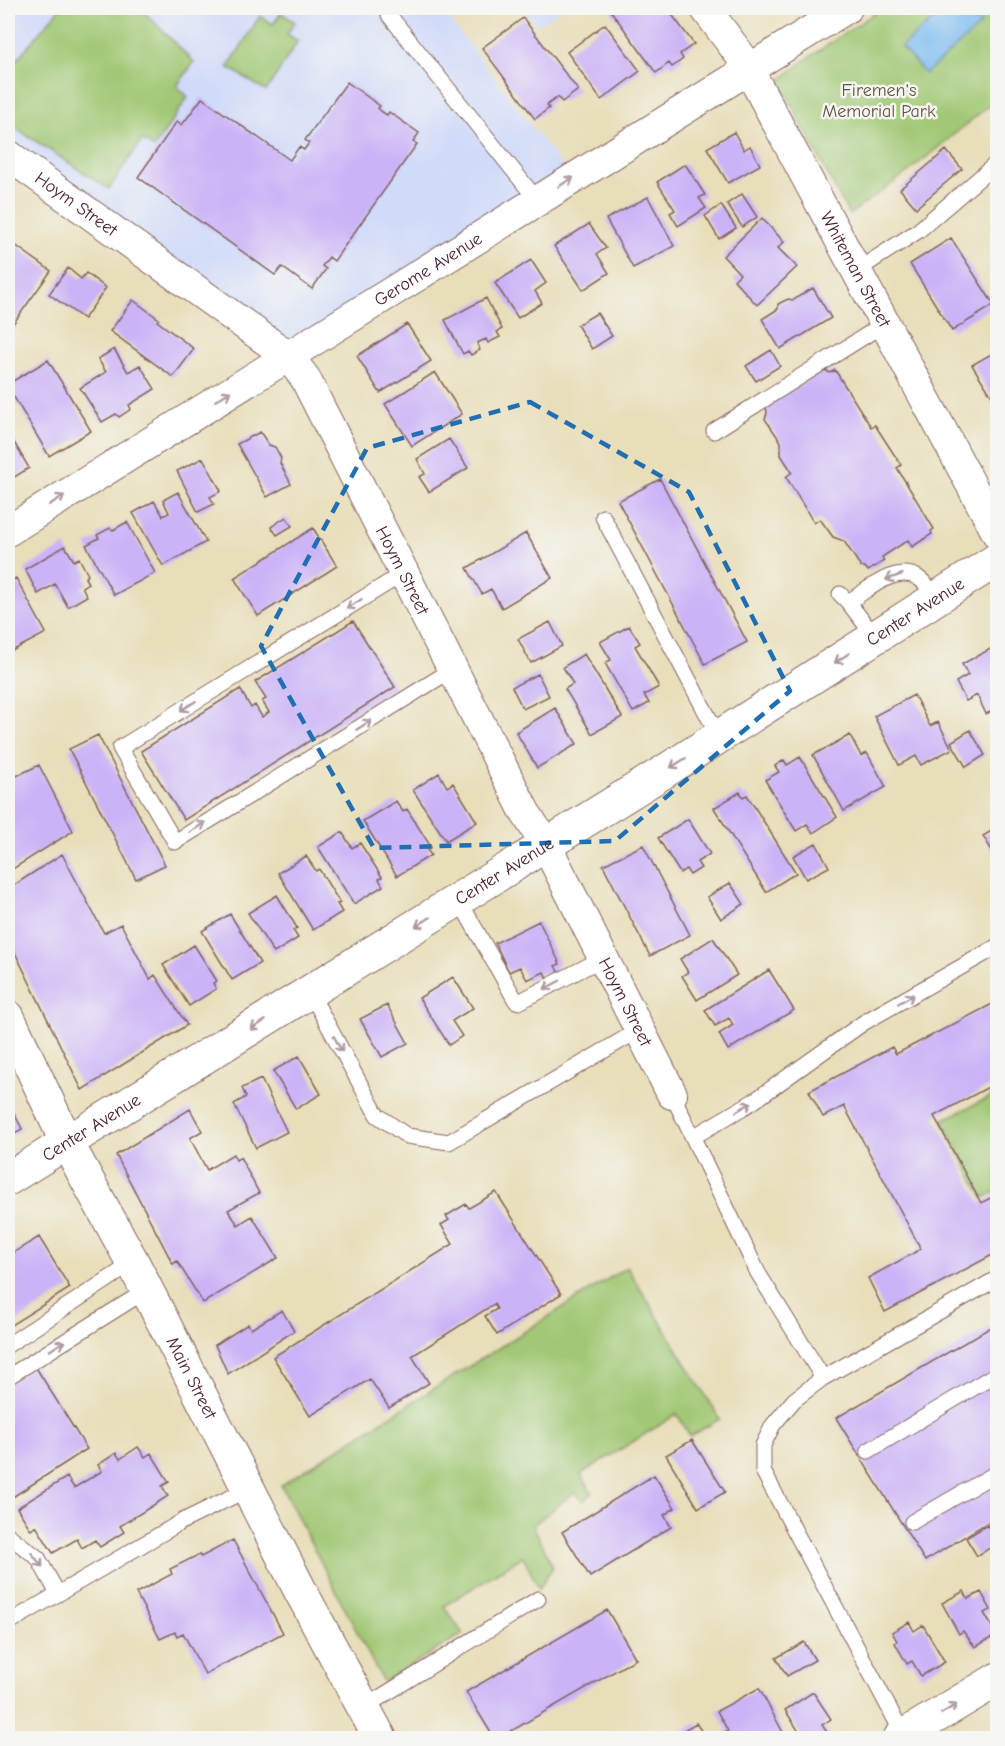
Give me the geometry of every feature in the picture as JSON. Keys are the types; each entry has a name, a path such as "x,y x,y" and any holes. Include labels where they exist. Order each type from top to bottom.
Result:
{"main road":[{"name":"Center Avenue","path":"8,1179 459,900 998,559"},
{"name":"Main Street","path":"8,1017 67,1143 140,1276 248,1489 380,1738"},
{"path":"902,1737 998,1679"}],"street":[{"name":"Whiteman Street","path":"705,8 748,69 998,536"},
{"name":"Gerome Avenue","path":"8,531 847,8"},
{"name":"Hoym Street","path":"8,155 288,356 305,378 525,812 546,845 672,1094"}],"lane":[{"path":"389,15 537,201"},
{"path":"856,271 918,231 998,162"},
{"path":"714,431 884,324"},
{"path":"603,517 718,737"},
{"path":"404,573 120,748 175,842 453,669"},
{"path":"875,637 844,598 903,573 918,578 937,597"},
{"path":"459,900 519,1002 603,958"},
{"path":"693,1137 754,1101 863,1023 998,946"},
{"path":"310,993 377,1115 407,1136 449,1142 639,1030"},
{"path":"672,1094 758,1273 823,1378"},
{"path":"8,1345 140,1276"},
{"path":"8,1377 140,1276"},
{"path":"902,1737 763,1471 763,1445 773,1425 794,1400 823,1378 998,1278"},
{"path":"868,1451 998,1373"},
{"path":"912,1522 998,1472"},
{"path":"8,1623 183,1521 248,1489"},
{"path":"8,1535 38,1558 58,1594"},
{"path":"363,1708 538,1599"}],"highlighted area":[{"path":"530,402 689,492 790,691 615,841 374,848 261,646 367,448"}],"shaded area":[{"path":"8,8 441,8 572,179 288,356 8,155"},
{"path":"523,8 563,8 537,26"}],"green space":[{"path":"60,8 140,8 194,62 177,86 188,97 154,148 142,140 109,189 8,123 8,70"},
{"name":"Firemen's Memorial Park","path":"882,8 997,8 997,99 912,169 849,215 779,81 805,60"},
{"path":"281,13 295,22 287,34 298,41 266,91 228,67 260,16 273,24"},
{"path":"997,1094 997,1191 983,1198 942,1120"},
{"path":"627,1267 720,1419 690,1436 677,1414 581,1474 592,1493 583,1501 575,1492 533,1525 553,1567 539,1589 523,1556 444,1606 463,1634 383,1682 281,1485"}],"water":[{"path":"947,8 966,8 981,25 925,74 901,47"}],"building":[{"path":"616,8 667,8 694,44 680,54 683,59 672,67 669,63 656,73 611,11"},
{"path":"523,18 578,90 562,102 558,97 547,105 549,108 535,119 482,48"},
{"path":"605,24 640,71 601,100 567,52"},
{"path":"347,82 380,106 378,108 382,112 387,115 389,112 419,133 413,142 417,144 334,261 329,257 322,266 326,269 312,289 282,267 275,275 138,177 177,121 182,125 202,98 290,160 299,147 304,150 309,143 305,140"},
{"path":"734,132 744,150 750,146 760,165 728,183 707,148"},
{"path":"946,150 962,169 916,208 900,189"},
{"path":"685,164 705,195 699,198 706,208 678,226 670,213 675,210 657,182"},
{"path":"742,194 757,217 742,227 727,204"},
{"path":"648,197 674,246 633,268 606,219"},
{"path":"721,205 736,228 719,239 705,216"},
{"path":"762,218 784,242 778,248 797,267 757,305 734,280 740,274 723,256"},
{"path":"589,224 606,248 597,254 609,273 583,290 554,246"},
{"path":"951,238 994,305 952,331 910,264"},
{"path":"11,242 51,271 8,331 8,246"},
{"path":"531,260 546,283 535,291 542,303 518,318 495,283"},
{"path":"68,268 81,279 86,273 106,288 84,319 49,294"},
{"path":"813,288 831,318 780,349 762,319 778,309 778,304 788,299 793,300"},
{"path":"486,298 502,329 497,332 500,337 488,343 486,339 477,343 480,350 471,355 468,351 463,354 445,320"},
{"path":"133,300 194,349 173,377 110,331"},
{"path":"597,313 612,336 592,349 577,325"},
{"path":"407,324 431,361 380,393 357,356"},
{"path":"114,349 128,372 140,365 155,389 129,405 131,409 119,417 116,414 102,422 80,388 106,372 98,359"},
{"path":"771,350 780,366 756,381 746,366"},
{"path":"998,350 998,406 972,365"},
{"path":"48,360 91,431 49,456 8,387 8,384"},
{"path":"825,370 830,373 835,370 871,427 875,425 901,465 897,468 934,529 931,531 932,534 912,547 908,540 882,557 884,561 868,571 865,567 861,567 844,541 833,537 820,519 814,523 786,477 792,472 781,455 781,442 765,419 766,406"},
{"path":"435,372 462,414 412,446 385,404"},
{"path":"8,432 29,468 8,481"},
{"path":"260,432 269,445 275,447 291,484 267,497 237,444"},
{"path":"449,439 468,468 429,492 419,477 425,474 417,459"},
{"path":"203,458 221,491 210,497 214,504 198,512 177,471"},
{"path":"660,479 747,642 705,664 618,501"},
{"path":"178,492 206,542 163,566 133,513 154,501 163,516 169,513 163,500"},
{"path":"286,517 292,526 277,535 271,527"},
{"path":"127,522 155,573 114,595 86,545 99,538 97,535"},
{"path":"313,528 337,566 258,616 234,578"},
{"path":"526,533 552,578 502,608 491,589 482,594 467,568"},
{"path":"65,546 74,561 79,558 88,575 85,578 88,583 82,587 87,596 68,607 55,584 38,594 25,569"},
{"path":"16,578 46,633 8,653 8,583"},
{"path":"353,621 395,687 184,820 141,751 240,689 251,708 255,705 262,717 269,712 262,701 266,699 255,682"},
{"path":"550,622 562,646 531,663 518,639"},
{"path":"629,626 640,643 635,646 659,687 644,695 649,703 633,712 605,663 611,660 600,642"},
{"path":"998,645 998,708 986,714 977,695 966,701 956,682 968,675 962,664"},
{"path":"584,654 622,717 592,734 565,689 573,684 563,667"},
{"path":"538,674 549,696 523,709 512,687"},
{"path":"914,695 930,726 938,722 952,749 921,765 916,756 899,765 874,716"},
{"path":"555,708 577,744 537,768 516,732"},
{"path":"970,730 985,755 966,767 951,742"},
{"path":"98,735 165,865 136,879 69,749"},
{"path":"850,735 861,756 867,753 886,787 844,811 813,755"},
{"path":"800,757 837,817 813,833 807,824 796,831 765,780 779,772 775,766 784,760 787,765"},
{"path":"39,765 73,831 8,872 8,780"},
{"path":"439,773 447,787 453,783 477,822 446,841 413,790"},
{"path":"740,792 743,797 747,795 796,873 766,892 714,808"},
{"path":"396,801 403,812 407,809 431,847 427,850 431,855 397,876 363,821"},
{"path":"688,819 710,854 697,862 701,868 690,875 686,869 680,873 658,838"},
{"path":"998,827 998,860 983,836"},
{"path":"342,832 352,848 360,843 382,877 379,879 383,886 354,904 318,847"},
{"path":"816,843 829,867 806,879 793,856"},
{"path":"643,845 690,935 650,956 603,865"},
{"path":"62,854 104,933 121,924 150,979 155,975 187,1025 82,1090 8,938 8,889"},
{"path":"306,856 316,871 319,869 340,903 337,904 342,912 313,930 278,873"},
{"path":"730,883 744,904 721,919 707,897"},
{"path":"277,895 297,928 293,930 298,938 274,953 248,913"},
{"path":"230,914 260,963 232,980 202,931"},
{"path":"539,921 560,964 555,966 559,973 547,979 544,972 527,980 520,967 509,972 495,943"},
{"path":"713,938 737,975 697,1000 682,976 688,972 680,959"},
{"path":"194,945 217,981 213,983 216,989 189,1006 163,965"},
{"path":"769,970 794,1010 728,1050 719,1034 733,1025 729,1018 715,1026 705,1010"},
{"path":"453,977 473,1008 452,1021 462,1036 449,1045 419,998"},
{"path":"998,1001 998,1082 934,1116 981,1203 998,1194 998,1252 885,1312 868,1278 921,1249 844,1106 823,1117 809,1091 892,1047 896,1054"},
{"path":"387,1005 408,1043 382,1057 360,1019"},
{"path":"299,1056 321,1094 296,1109 273,1071"},
{"path":"261,1079 287,1132 256,1148 234,1104 246,1097 242,1088"},
{"path":"8,1101 22,1129 8,1137"},
{"path":"190,1109 202,1131 190,1138 207,1170 233,1154 236,1160 240,1157 259,1193 228,1210 238,1225 252,1216 278,1258 203,1303 177,1261 173,1264 116,1155"},
{"path":"496,1192 561,1294 497,1335 485,1316 497,1309 494,1304 412,1356 429,1383 389,1408 370,1379 310,1416 273,1357 453,1244 441,1225 449,1220 446,1216 466,1204 469,1208"},
{"path":"39,1237 70,1288 8,1327 8,1256"},
{"path":"282,1310 294,1331 228,1374 215,1345 248,1324 251,1329"},
{"path":"998,1323 998,1516 925,1561 836,1418"},
{"path":"35,1366 87,1449 8,1500 8,1383"},
{"path":"692,1440 725,1492 698,1508 666,1455"},
{"path":"138,1447 145,1457 151,1453 169,1482 162,1486 168,1496 120,1526 124,1532 100,1547 95,1540 82,1548 77,1539 53,1553 36,1526 31,1530 17,1508 67,1477 74,1488 102,1471 98,1465 116,1453 120,1459"},
{"path":"654,1475 675,1508 664,1515 671,1527 590,1577 562,1532"},
{"path":"987,1525 998,1543 977,1556 966,1538"},
{"path":"233,1540 283,1633 205,1674 183,1633 177,1636 175,1632 160,1639 136,1593 172,1574 170,1569 200,1554 201,1557"},
{"path":"964,1591 968,1599 981,1592 991,1610 984,1613 997,1635 975,1647 963,1631 959,1634 942,1603"},
{"path":"607,1610 636,1659 499,1738 494,1738 466,1692"},
{"path":"909,1622 914,1631 923,1625 945,1662 921,1676 912,1661 907,1664 895,1643 897,1641 892,1632"},
{"path":"804,1642 815,1660 787,1676 776,1658"},
{"path":"759,1688 786,1738 727,1738 724,1733 728,1731 717,1711"},
{"path":"813,1692 831,1719 822,1725 831,1738 803,1738 785,1710"},
{"path":"696,1723 706,1738 670,1738"}]}
